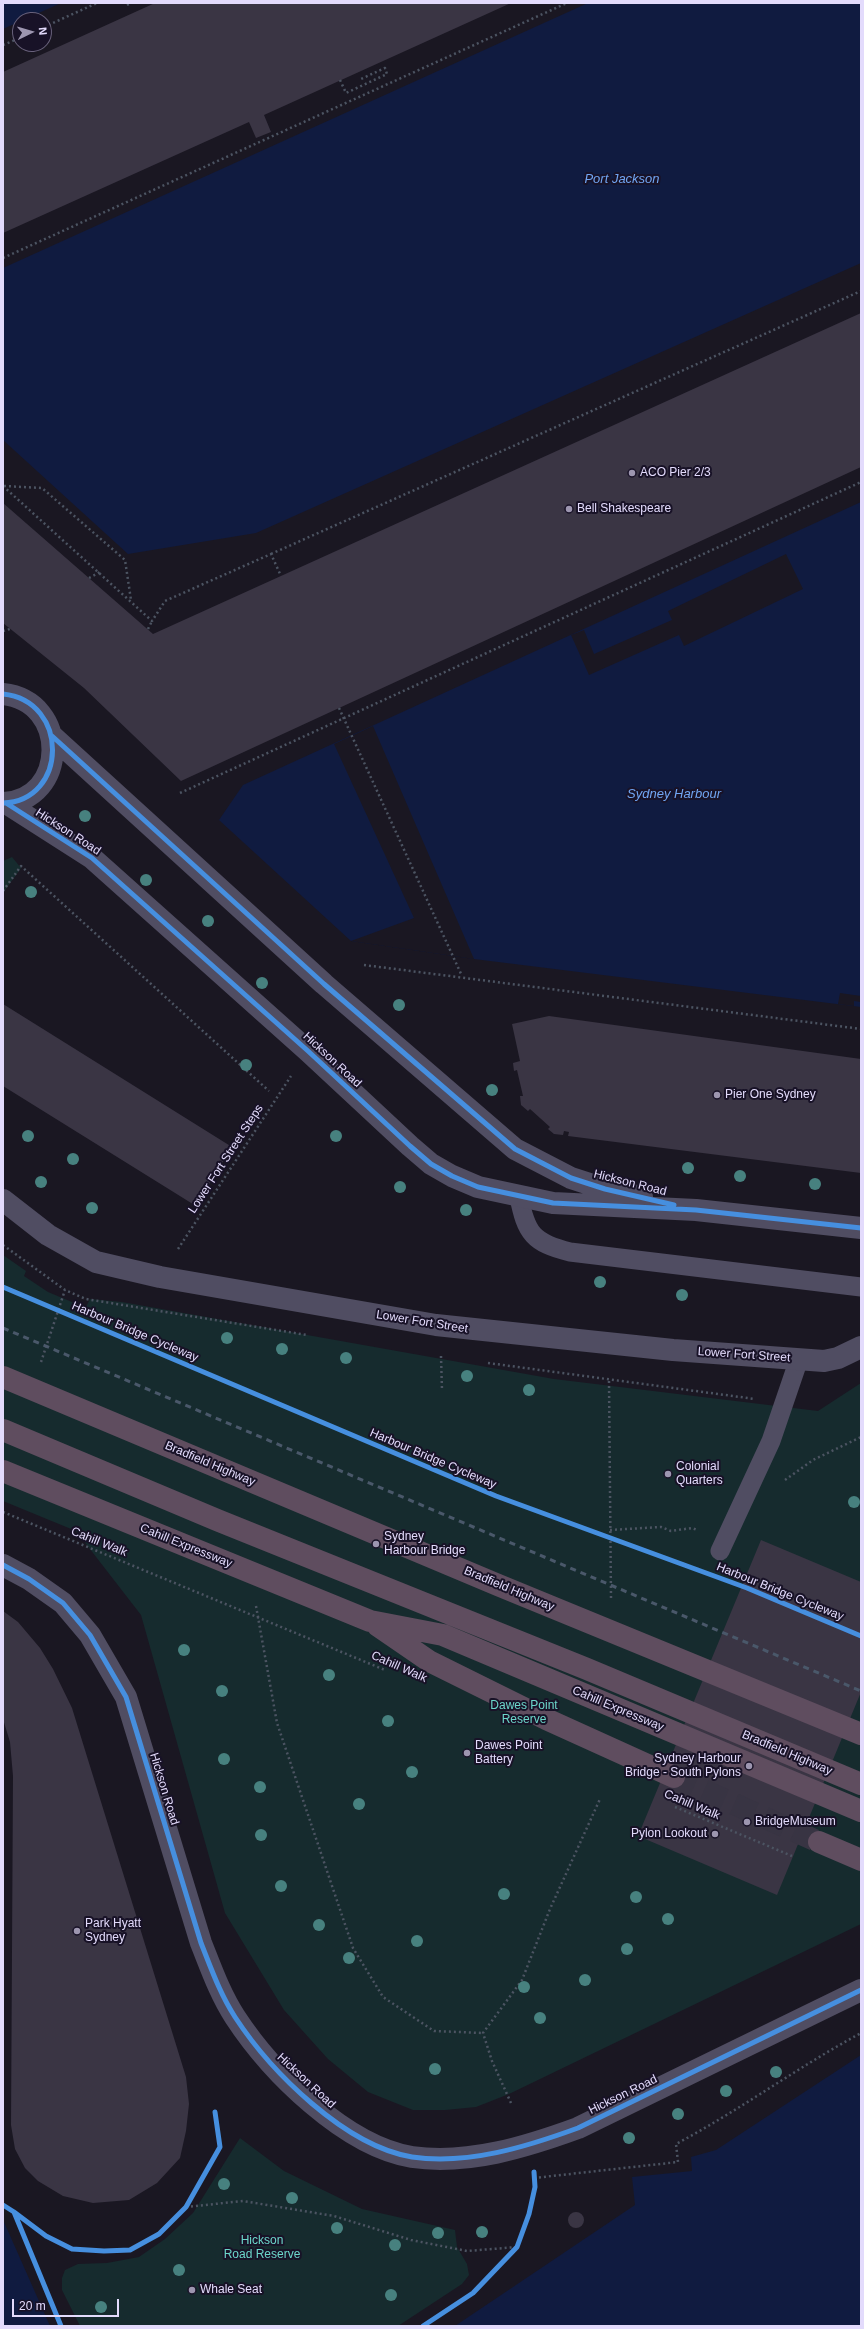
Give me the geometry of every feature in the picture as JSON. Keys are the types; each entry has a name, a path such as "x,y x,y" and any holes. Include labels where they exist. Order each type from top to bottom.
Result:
{"highway":[{"name":"Bradfield Highway","path":"3,1377 491,1582 861,1734"},
{"name":"Bradfield Highway","path":"3,1430 217,1520 587,1669 861,1784"},
{"name":"Cahill Expressway","path":"3,1471 370,1621 443,1635 861,1811"},
{"name":"Cahill Expressway","path":"370,1621 429,1661 546,1719 674,1777"},
{"path":"819,1842 861,1860"}],"street":[{"path":"5,803 19,800 30,793 48,774 54,749 52,736 48,725 33,705 6,691"},
{"name":"Hickson Road","path":"52,736 324,984 515,1149 572,1178 605,1189 696,1210"},
{"name":"Hickson Road","path":"5,803 92,858 308,1051 431,1164 478,1187 519,1197 553,1203 696,1210 861,1228"},
{"name":"Lower Fort Street","path":"3,1200 48,1235 96,1262 160,1277 444,1326 673,1350 799,1359 831,1360 861,1347"},
{"name":"Hickson Road","path":"3,1564 29,1579 63,1603 90,1635 126,1697 201,1943 214,1979 234,2017 262,2053 297,2090 335,2121 373,2144 411,2156 446,2159 531,2146 578,2128 861,1990"}],"lane":[{"path":"519,1197 524,1223 535,1237 550,1247 577,1253 861,1287"},
{"path":"722,1546 771,1441 799,1359"}],"path":[{"path":"52,23 97,3"},
{"path":"127,5 131,3"},
{"path":"3,258 567,3"},
{"path":"340,80 346,93 387,74 384,68 361,79"},
{"path":"148,629 165,601 861,291"},
{"path":"180,793 861,482"},
{"path":"3,486 131,600 152,621"},
{"path":"3,486 42,488 125,560 131,600"},
{"path":"271,554 281,576"},
{"path":"89,578 100,572"},
{"path":"3,631 10,629"},
{"path":"339,708 462,977"},
{"path":"3,891 21,866 270,1092"},
{"path":"364,965 861,1029"},
{"path":"39,1367 65,1290"},
{"path":"441,1356 442,1390"},
{"path":"610,1381 611,1601"},
{"path":"783,1482 813,1460 861,1438"},
{"path":"610,1530 662,1527 671,1531 692,1528 722,1546"},
{"path":"607,1537 614,1540"},
{"path":"255,1601 276,1723 353,1948 383,1997 434,2031 483,2033"},
{"path":"483,2033 522,1980 550,1909 600,1799"},
{"path":"483,2033 492,2061 512,2103"},
{"path":"423,2326 473,2294 517,2247 530,2214 535,2187 534,2178 678,2162 676,2144 719,2121 832,2049 861,2033"},
{"path":"3,2205 46,2236 72,2249 104,2251 130,2250 159,2234 186,2207 220,2147 215,2112"},
{"path":"186,2207 243,2202 334,2216 411,2240 467,2251 517,2247"},
{"path":"14,2212 61,2326"}],"green space":[{"path":"12,857 21,868 3,893 3,861"},
{"name":"Dawes Point Reserve","path":"3,1255 26,1271 24,1276 48,1292 84,1307 86,1307 90,1299 122,1302 554,1379 818,1411 861,1383 861,1924 509,2094 476,2107 445,2110 413,2110 368,2092 328,2059 284,2010 225,1913 141,1615 76,1531 3,1501"},
{"name":"Hickson Road Reserve","path":"240,2138 284,2171 362,2209 455,2230 457,2247 467,2264 469,2275 462,2284 398,2326 80,2326 62,2290 62,2278 65,2270 78,2264 107,2263 139,2257 165,2239 193,2213"}],"water":[{"path":"3,3 61,3 41,12 12,12 12,25 3,29"},
{"name":"Port Jackson","path":"588,3 861,3 861,263 256,533 128,554 3,440 3,268"},
{"name":"Sydney Harbour","path":"861,502 861,1007 474,959 351,941 219,820 243,785"},
{"path":"861,2055 861,2326 455,2326 635,2205 632,2177 692,2171 691,2157 716,2150"},
{"path":"4,2222 50,2326 3,2326"}],"pier":[{"path":"786,554 803,589 684,646 679,635 589,675 571,635 584,630 594,654 672,620 668,611"},
{"path":"373,726 474,959 351,941 414,918 334,744"},
{"path":"840,993 861,996 861,1002 854,1001 854,1006 838,1004"}],"building":[{"path":"155,3 511,3 264,115 271,132 256,138 249,122 3,233 3,72 47,52 52,52 52,50"},
{"path":"861,313 861,467 181,781 84,688 3,623 3,503 153,634"},
{"path":"3,1004 232,1147 196,1206 3,1086"},
{"name":"Pier One Sydney","path":"549,1016 861,1059 861,1173 568,1136 569,1132 564,1131 563,1135 554,1134 548,1129 550,1127 530,1109 528,1111 521,1105 520,1096 523,1096 517,1070 514,1071 513,1063 520,1061 512,1024"},
{"name":"Sydney Harbour Bridge - South Pylons","path":"761,1540 861,1582 861,1692 777,1895 638,1836"},
{"name":"Park Hyatt Sydney","path":"3,1611 18,1622 40,1648 53,1669 72,1708 186,2077 189,2104 186,2131 180,2158 157,2183 129,2200 93,2203 63,2196 38,2181 25,2168 15,2149 11,2125 13,1776 10,1742 3,1719"},
{"path":"576,2212 582,2214 584,2220 582,2226 576,2228 570,2226 568,2220 570,2214"}],"tunnel":[{"path":"674,1777 819,1842"}],"railway":[{"path":"3,1328 861,1691"}],"cycle path":[{"path":"3,694 25,701 40,714 50,731 52,750 49,769 40,786 24,798 3,803"},
{"path":"52,736 324,984 515,1149 571,1178 605,1189 674,1205"},
{"path":"6,803 92,858 308,1051 410,1146 431,1164 452,1176 478,1187 553,1203 696,1210 861,1228"},
{"name":"Harbour Bridge Cycleway","path":"3,1287 496,1496 747,1588 861,1636"},
{"path":"3,1565 29,1579 63,1603 90,1635 126,1697 201,1943 220,1990 235,2017 268,2061 289,2083 312,2104 361,2138 387,2150 412,2157 433,2159 454,2159 496,2153 538,2142 578,2128 861,1990"},
{"path":"14,2212 46,2236 72,2249 104,2251 130,2250 159,2234 186,2207 220,2147 215,2112"},
{"path":"423,2326 473,2293 517,2247 529,2214 535,2187 534,2172"},
{"path":"3,2205 14,2212 61,2326"}],"place":[{"name":"ACO Pier 2/3","path":"632,473"},
{"name":"Bell Shakespeare","path":"569,509"},
{"name":"Pier One Sydney","path":"717,1095"},
{"name":"Colonial Quarters","path":"668,1474"},
{"name":"Sydney Harbour Bridge","path":"376,1544"},
{"name":"Dawes Point Battery","path":"467,1753"},
{"name":"Sydney Harbour Bridge - South Pylons","path":"749,1766"},
{"name":"BridgeMuseum","path":"747,1822"},
{"name":"Pylon Lookout","path":"715,1834"},
{"name":"Park Hyatt Sydney","path":"77,1931"},
{"name":"Whale Seat","path":"192,2290"}]}
